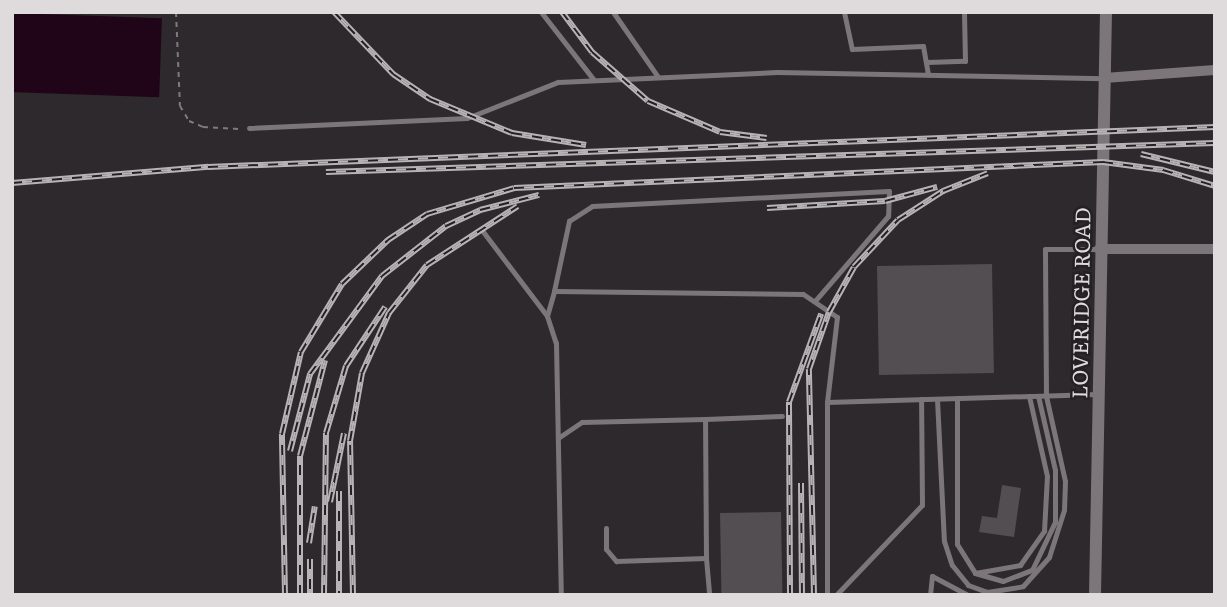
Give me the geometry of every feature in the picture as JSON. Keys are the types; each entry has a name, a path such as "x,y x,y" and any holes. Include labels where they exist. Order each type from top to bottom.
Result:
{"street":[{"name":"LOVERIDGE ROAD","path":"1095,595 1099,249 1106,12"},
{"path":"1104,78 1215,70"},
{"path":"1099,249 1215,249"}],"lane":[{"path":"541,12 594,80"},
{"path":"613,12 658,77"},
{"path":"844,12 852,48 923,46 928,75"},
{"path":"926,62 965,61 964,12"},
{"path":"248,128 467,118 524,91 594,80 928,75 1104,78"},
{"path":"547,316 569,221 592,206 889,191 888,216 815,302"},
{"path":"481,229 547,316 556,342 561,595"},
{"path":"937,399 948,553 968,584 1004,592 1038,575 1059,536 1065,481 1046,396 1045,249 1099,249"},
{"path":"554,291 803,294 837,317 827,402 827,595"},
{"path":"827,402 1097,394"},
{"path":"975,573 1020,565 1044,531 1047,475 1029,396"},
{"path":"957,398 957,544 975,573 1003,581 1017,578 1031,570 1050,540 1055,470 1038,396"},
{"path":"836,595 922,505 921,399"},
{"path":"558,438 582,422 782,416"},
{"path":"705,419 706,558 709,595"},
{"path":"606,528 606,549 616,561 706,558"},
{"path":"930,595 932,576 967,595"}],"path":[{"path":"176,12 176,84 189,121 223,130 248,128"}],"shaded area":[{"path":"12,13 162,18 159,97 12,92"}],"building":[{"path":"992,264 994,373 879,375 877,266"},
{"path":"1002,485 1021,488 1014,537 979,532 982,516 997,518"},
{"path":"781,512 782,595 721,595 720,513"}],"railway":[{"path":"334,12 393,74 430,99 512,133 586,145"},
{"path":"562,12 592,52 648,101 720,132 767,138"},
{"path":"12,183 208,167 1215,127"},
{"path":"326,172 1215,143"},
{"path":"1141,154 1215,172"},
{"path":"285,595 282,434 301,352 342,284 388,240 427,214 514,188 1103,162 1163,170 1215,186"},
{"path":"814,595 809,369 829,312 854,267 898,220 943,191 988,173"},
{"path":"767,208 885,201 937,187"},
{"path":"290,451 310,374 382,276 446,226 480,210 539,195"},
{"path":"353,595 350,441 362,373 389,313 427,265 518,206"},
{"path":"324,595 326,433 346,366 385,307"},
{"path":"790,595 789,402 821,314"},
{"path":"300,595 300,456 325,360"},
{"path":"330,502 344,433"},
{"path":"801,483 802,595"},
{"path":"339,491 339,595"},
{"path":"309,543 315,506"},
{"path":"310,559 310,595"}]}
